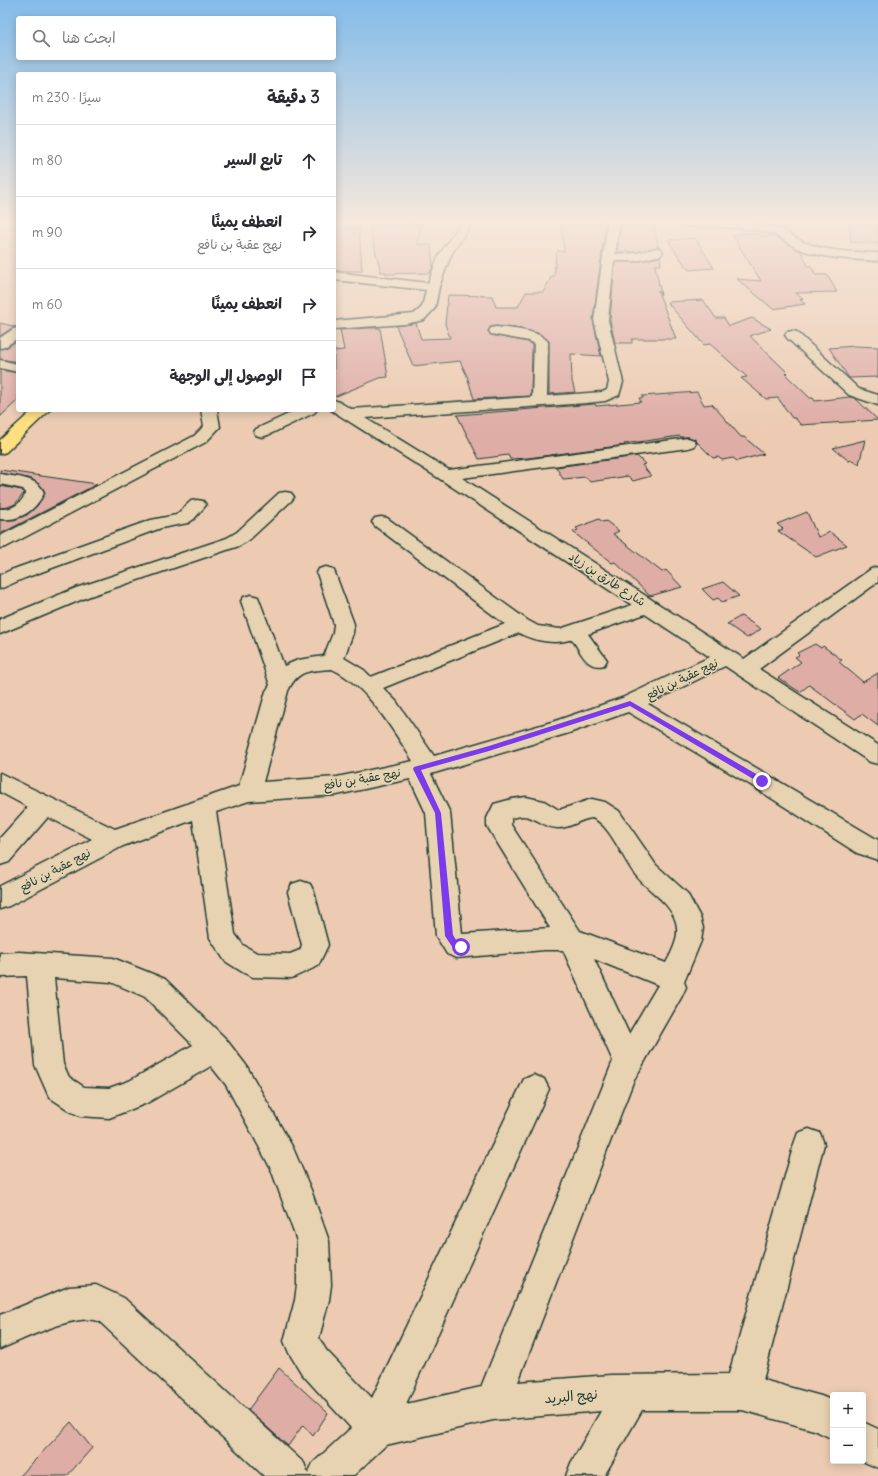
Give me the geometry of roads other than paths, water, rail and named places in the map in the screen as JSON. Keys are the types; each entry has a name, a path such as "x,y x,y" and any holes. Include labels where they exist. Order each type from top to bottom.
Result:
{"main road":[{"path":"0,435 24,412"},
{"path":"0,449 40,412"}],"street":[{"path":"336,325 390,322 416,318 423,314 428,308 432,290"},
{"path":"342,409 539,401 605,396 614,392 616,382 602,320 602,303 605,290"},
{"path":"496,331 532,337 542,342 539,401"},
{"path":"0,344 16,333"},
{"path":"792,335 854,392 878,400"},
{"path":"0,364 16,368"},
{"name":"شارع طارق بن زياد","path":"342,409 876,753"},
{"path":"0,543 200,439 212,427 209,412"},
{"path":"262,432 305,412"},
{"path":"446,475 688,443"},
{"path":"0,479 28,486 34,489 35,494 26,507 15,513 6,515 0,514"},
{"path":"0,627 83,592 234,542 243,536 285,497"},
{"path":"0,583 18,574 157,524 182,519 188,516 197,505"},
{"path":"381,522 520,625 533,632 551,636 560,636 648,606"},
{"path":"326,572 344,624 343,633 332,662"},
{"path":"746,669 822,612 878,574"},
{"path":"251,601 280,685"},
{"path":"370,686 520,625"},
{"path":"576,631 597,660"},
{"name":"نهج عقبة بن نافع","path":"0,898 114,839 248,792 337,786 423,768 561,727 630,703 727,657"},
{"path":"248,792 277,691 285,675 298,667 310,664 332,662 347,668 370,686 388,706 423,768 438,813 449,936 456,946 544,939 571,939 669,977 672,987 621,1074 492,1402"},
{"path":"630,703 762,781 866,846 878,850"},
{"path":"0,782 114,839"},
{"path":"0,855 45,804"},
{"path":"628,1062 571,939 499,826 499,818 502,811 519,806 527,806 538,809 552,817 559,819 566,818 586,809 597,809 610,818 643,868 655,881 678,901 687,915 690,930 688,943 670,982"},
{"path":"203,807 222,938 234,953 253,965 292,966 309,958 315,945 301,892"},
{"path":"0,965 39,965 113,970 155,988 215,1048 236,1075 282,1159 313,1241 314,1285 312,1300 301,1340 314,1362 376,1429"},
{"path":"39,965 49,1065 59,1087 80,1101 108,1103 137,1093 215,1048"},
{"path":"326,1476 376,1429 534,1089"},
{"path":"742,1392 809,1144"},
{"path":"0,1332 69,1304 96,1302 112,1310 291,1476"},
{"name":"نهج البريد","path":"376,1429 492,1402 632,1393 742,1392 821,1414 830,1419"},
{"path":"584,1476 632,1393"},
{"path":"866,1442 878,1450"}]}
